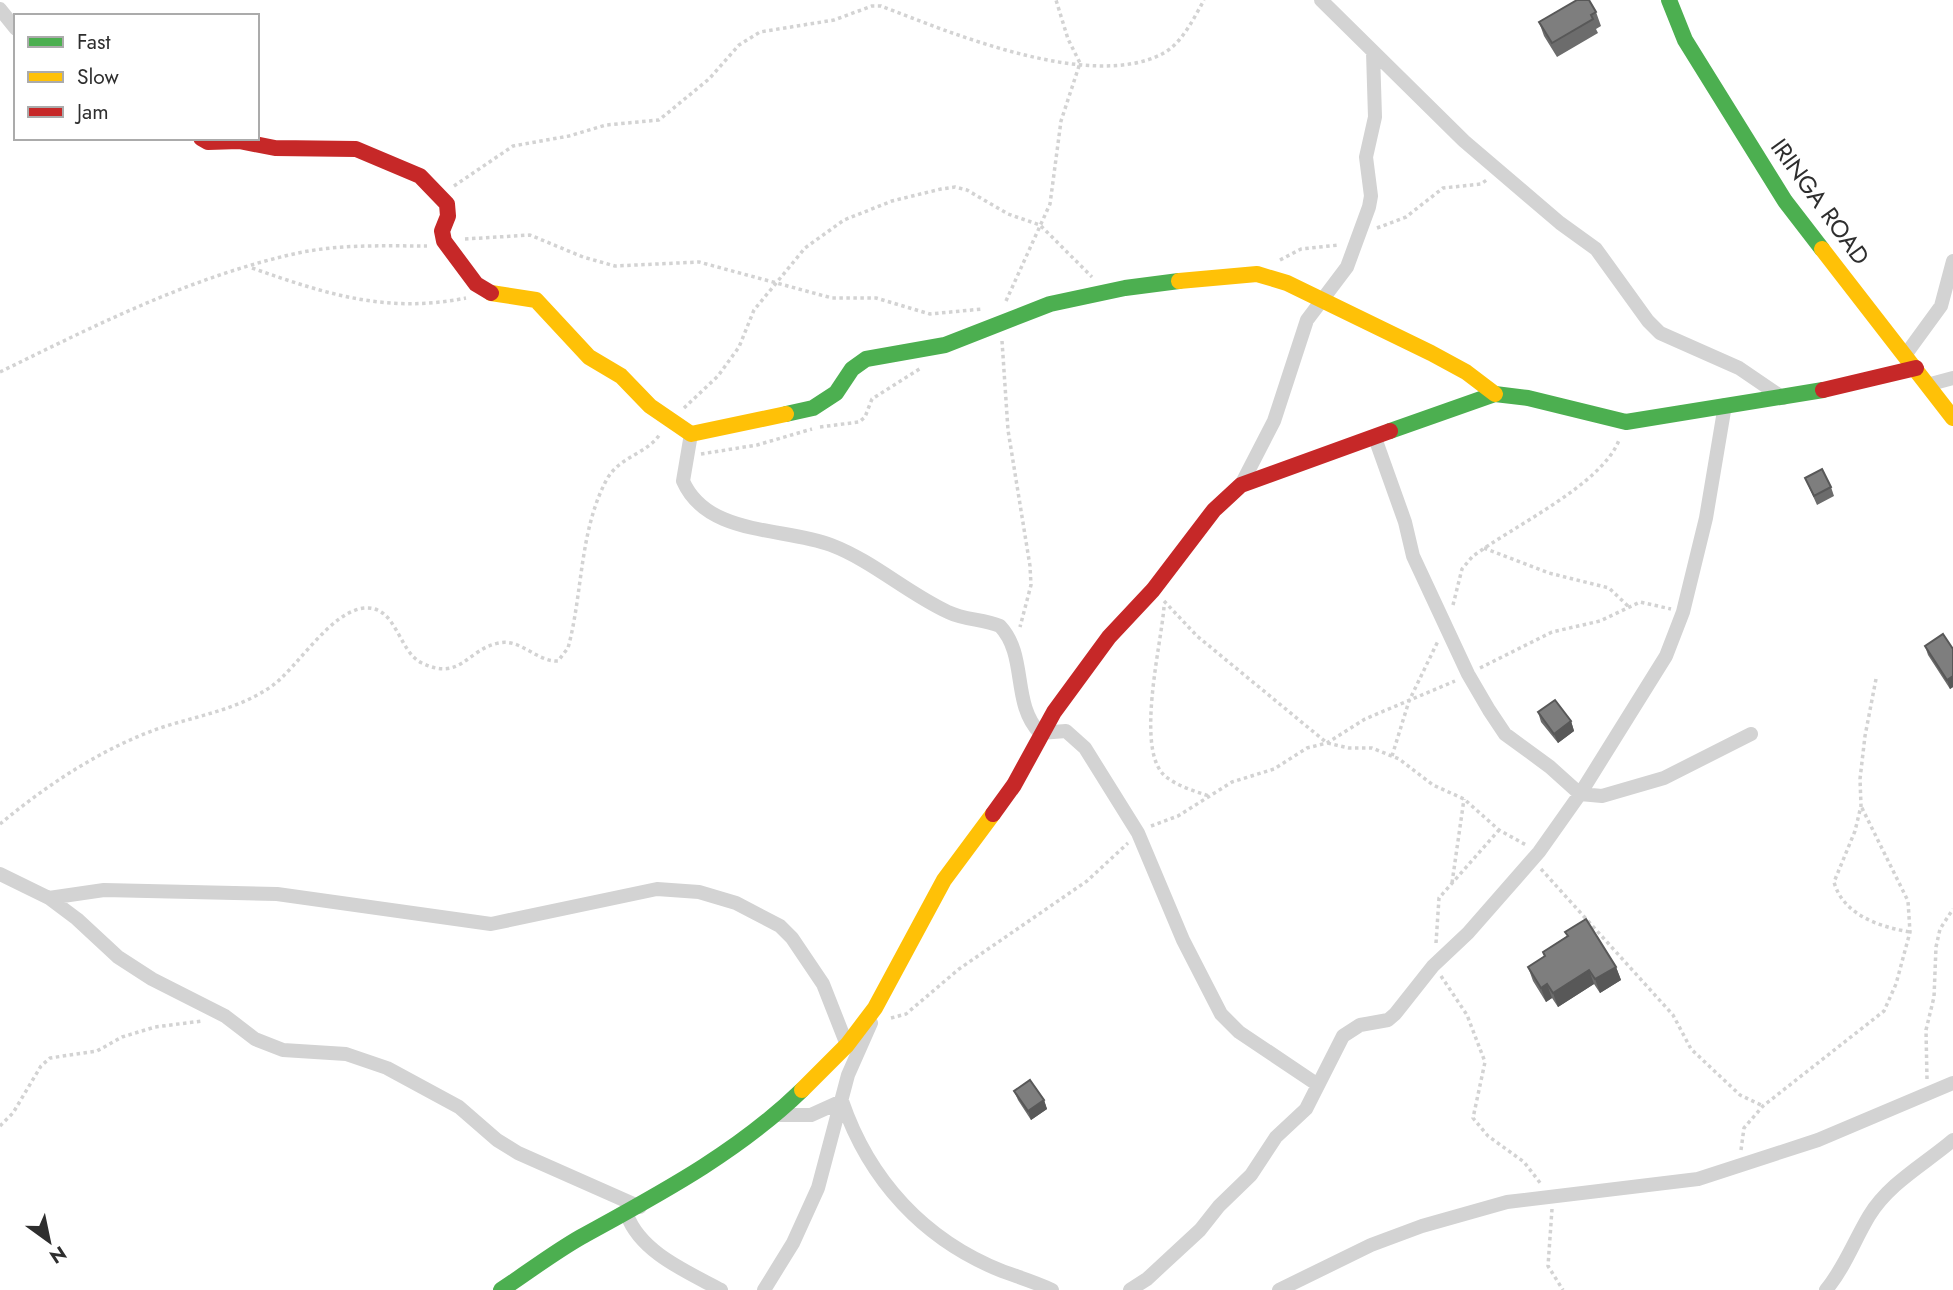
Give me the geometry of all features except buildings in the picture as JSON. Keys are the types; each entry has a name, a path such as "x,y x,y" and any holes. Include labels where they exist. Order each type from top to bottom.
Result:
{"main road":[{"name":"IRINGA ROAD","path":"1669,0 1685,40 1785,201 1953,418"},
{"path":"204,140 239,141 275,148 363,150 420,176 441,196 449,209 442,231 446,245 475,284 490,293 536,300 589,357 621,376 669,420 691,435 813,408 836,393 852,369 866,359 945,345 1050,304 1187,278 1257,274 1287,283 1466,372 1495,394"},
{"path":"501,1290 580,1238 634,1211 719,1158 776,1115 847,1045 873,1016 944,880 1014,785 1040,733 1109,637 1159,596 1214,510 1241,485 1495,394 1535,398 1604,419 1626,422 1783,398 1916,368"}],"street":[{"path":"1321,0 1494,167 1604,257 1648,321 1660,333 1726,361 1783,398"},
{"path":"0,9 14,26"},
{"path":"1241,485 1274,421 1307,320 1347,267 1357,242 1371,196 1366,157 1375,117 1373,52"},
{"path":"1906,354 1941,306 1953,261"},
{"path":"1927,385 1953,378"},
{"path":"1130,1290 1147,1279 1200,1230 1219,1206 1251,1175 1276,1137 1306,1109 1343,1037 1360,1025 1388,1020 1433,966 1468,933 1535,856 1580,794 1666,656 1683,612 1706,518 1725,405"},
{"path":"691,435 683,481 695,499 738,524 831,545 949,613 1000,626 1014,649 1028,718 1040,733 1066,731 1078,740 1138,832 1183,940 1220,1014 1239,1032 1318,1085"},
{"path":"1375,438 1405,522 1413,556 1468,674 1505,734 1550,767 1580,794 1602,796 1664,778 1751,734"},
{"path":"0,874 49,898 77,919 118,957 152,979 225,1016 255,1039 283,1050 346,1055 387,1068 459,1107 497,1140 518,1153 634,1211 640,1239 655,1251 721,1290"},
{"path":"49,898 104,890 277,894 491,924 657,889 699,892 736,903 779,926 792,938 828,994 847,1045"},
{"path":"764,1290 793,1243 818,1188 849,1075 873,1016"},
{"path":"1279,1290 1395,1234 1507,1202 1552,1199 1698,1180 1818,1140 1953,1083"},
{"path":"776,1115 811,1115 842,1101"},
{"path":"842,1101 865,1155 906,1210 925,1228 1001,1270 1052,1290"},
{"path":"1826,1290 1844,1268 1870,1215 1886,1195 1953,1140"}],"path":[{"path":"1012,304 1004,305 1054,188 1061,121 1080,64 1068,38 1056,0"},
{"path":"441,196 513,145 569,136 607,125 659,120 709,79 739,45 760,32 834,20 872,6 881,6 966,39 1018,54 1080,64 1124,65 1163,54 1185,31 1204,0"},
{"path":"1257,274 1301,249 1357,242 1375,229 1406,217 1443,188 1486,181 1494,167"},
{"path":"0,824 39,792 123,744 165,727 209,716 244,702 273,685 345,615 363,608 378,610 390,620 413,657 432,667 457,667 499,642 517,645 548,661 558,661 568,648 587,537 607,480 623,461 658,438 669,420 718,376 739,347 754,310 805,248 844,220 879,206 941,189 955,187 967,190 1007,214 1040,225 1068,250 1104,292"},
{"path":"0,372 145,301 250,267 313,251 446,245 491,235 530,236 583,257 615,266 699,262 842,300 876,298 929,314 984,309"},
{"path":"250,267 341,298 373,304 440,303 490,293"},
{"path":"1001,321 1002,381 1030,566 1028,603 1014,649"},
{"path":"1392,756 1409,701 1445,624 1462,569 1484,548 1550,506 1606,464 1613,456 1626,422"},
{"path":"1484,548 1549,573 1609,588 1629,607"},
{"path":"1159,596 1197,636 1327,743 1349,748 1372,748 1392,756 1433,785 1464,799 1499,830 1535,856 1673,1015 1691,1049 1740,1095 1763,1106"},
{"path":"1159,596 1151,752 1164,775 1209,796"},
{"path":"873,1016 906,1014 959,969 1087,881 1138,832 1178,816 1247,775 1274,769 1307,748 1327,743 1365,719 1468,674 1552,632 1600,621 1629,607 1647,602 1683,612"},
{"path":"1876,679 1864,736 1860,779 1861,806 1855,831 1834,882 1844,902 1868,920 1885,928 1910,932"},
{"path":"1451,886 1464,799"},
{"path":"1743,1166 1741,1149 1744,1128 1763,1106 1884,1011 1896,984 1910,932 1908,901 1861,806"},
{"path":"1499,830 1439,898 1433,966 1467,1015 1485,1062 1473,1118 1488,1136 1524,1162 1552,1199 1548,1266 1563,1290"},
{"path":"1928,1092 1926,1030 1934,997 1936,947 1940,929 1953,909"},
{"path":"0,1126 13,1113 41,1066 50,1058 97,1051 122,1037 155,1027 225,1016"}],"traffic: fast":[{"path":"1669,0 1685,40 1785,201 1822,249"},
{"path":"786,414 813,408 836,393 852,369 866,359 945,345 1050,304 1125,288 1179,281"},
{"path":"1390,431 1495,394 1528,398 1626,422 1823,390"},
{"path":"501,1290 571,1243 724,1153 751,1134 802,1090"}],"traffic: slow":[{"path":"1822,249 1953,418"},
{"path":"1179,281 1257,274 1287,283 1431,353 1466,372 1495,394"},
{"path":"491,293 536,300 589,357 621,376 650,406 691,434 786,414"},
{"path":"802,1090 847,1045 875,1008 944,880 993,814"}],"traffic: jam":[{"path":"204,140 239,141 275,148 356,149 420,176 447,204 448,216 442,231 444,241 476,284 491,293"},
{"path":"1823,390 1916,368"},
{"path":"993,814 1014,785 1054,712 1109,637 1153,590 1214,510 1241,485 1390,431"}]}
